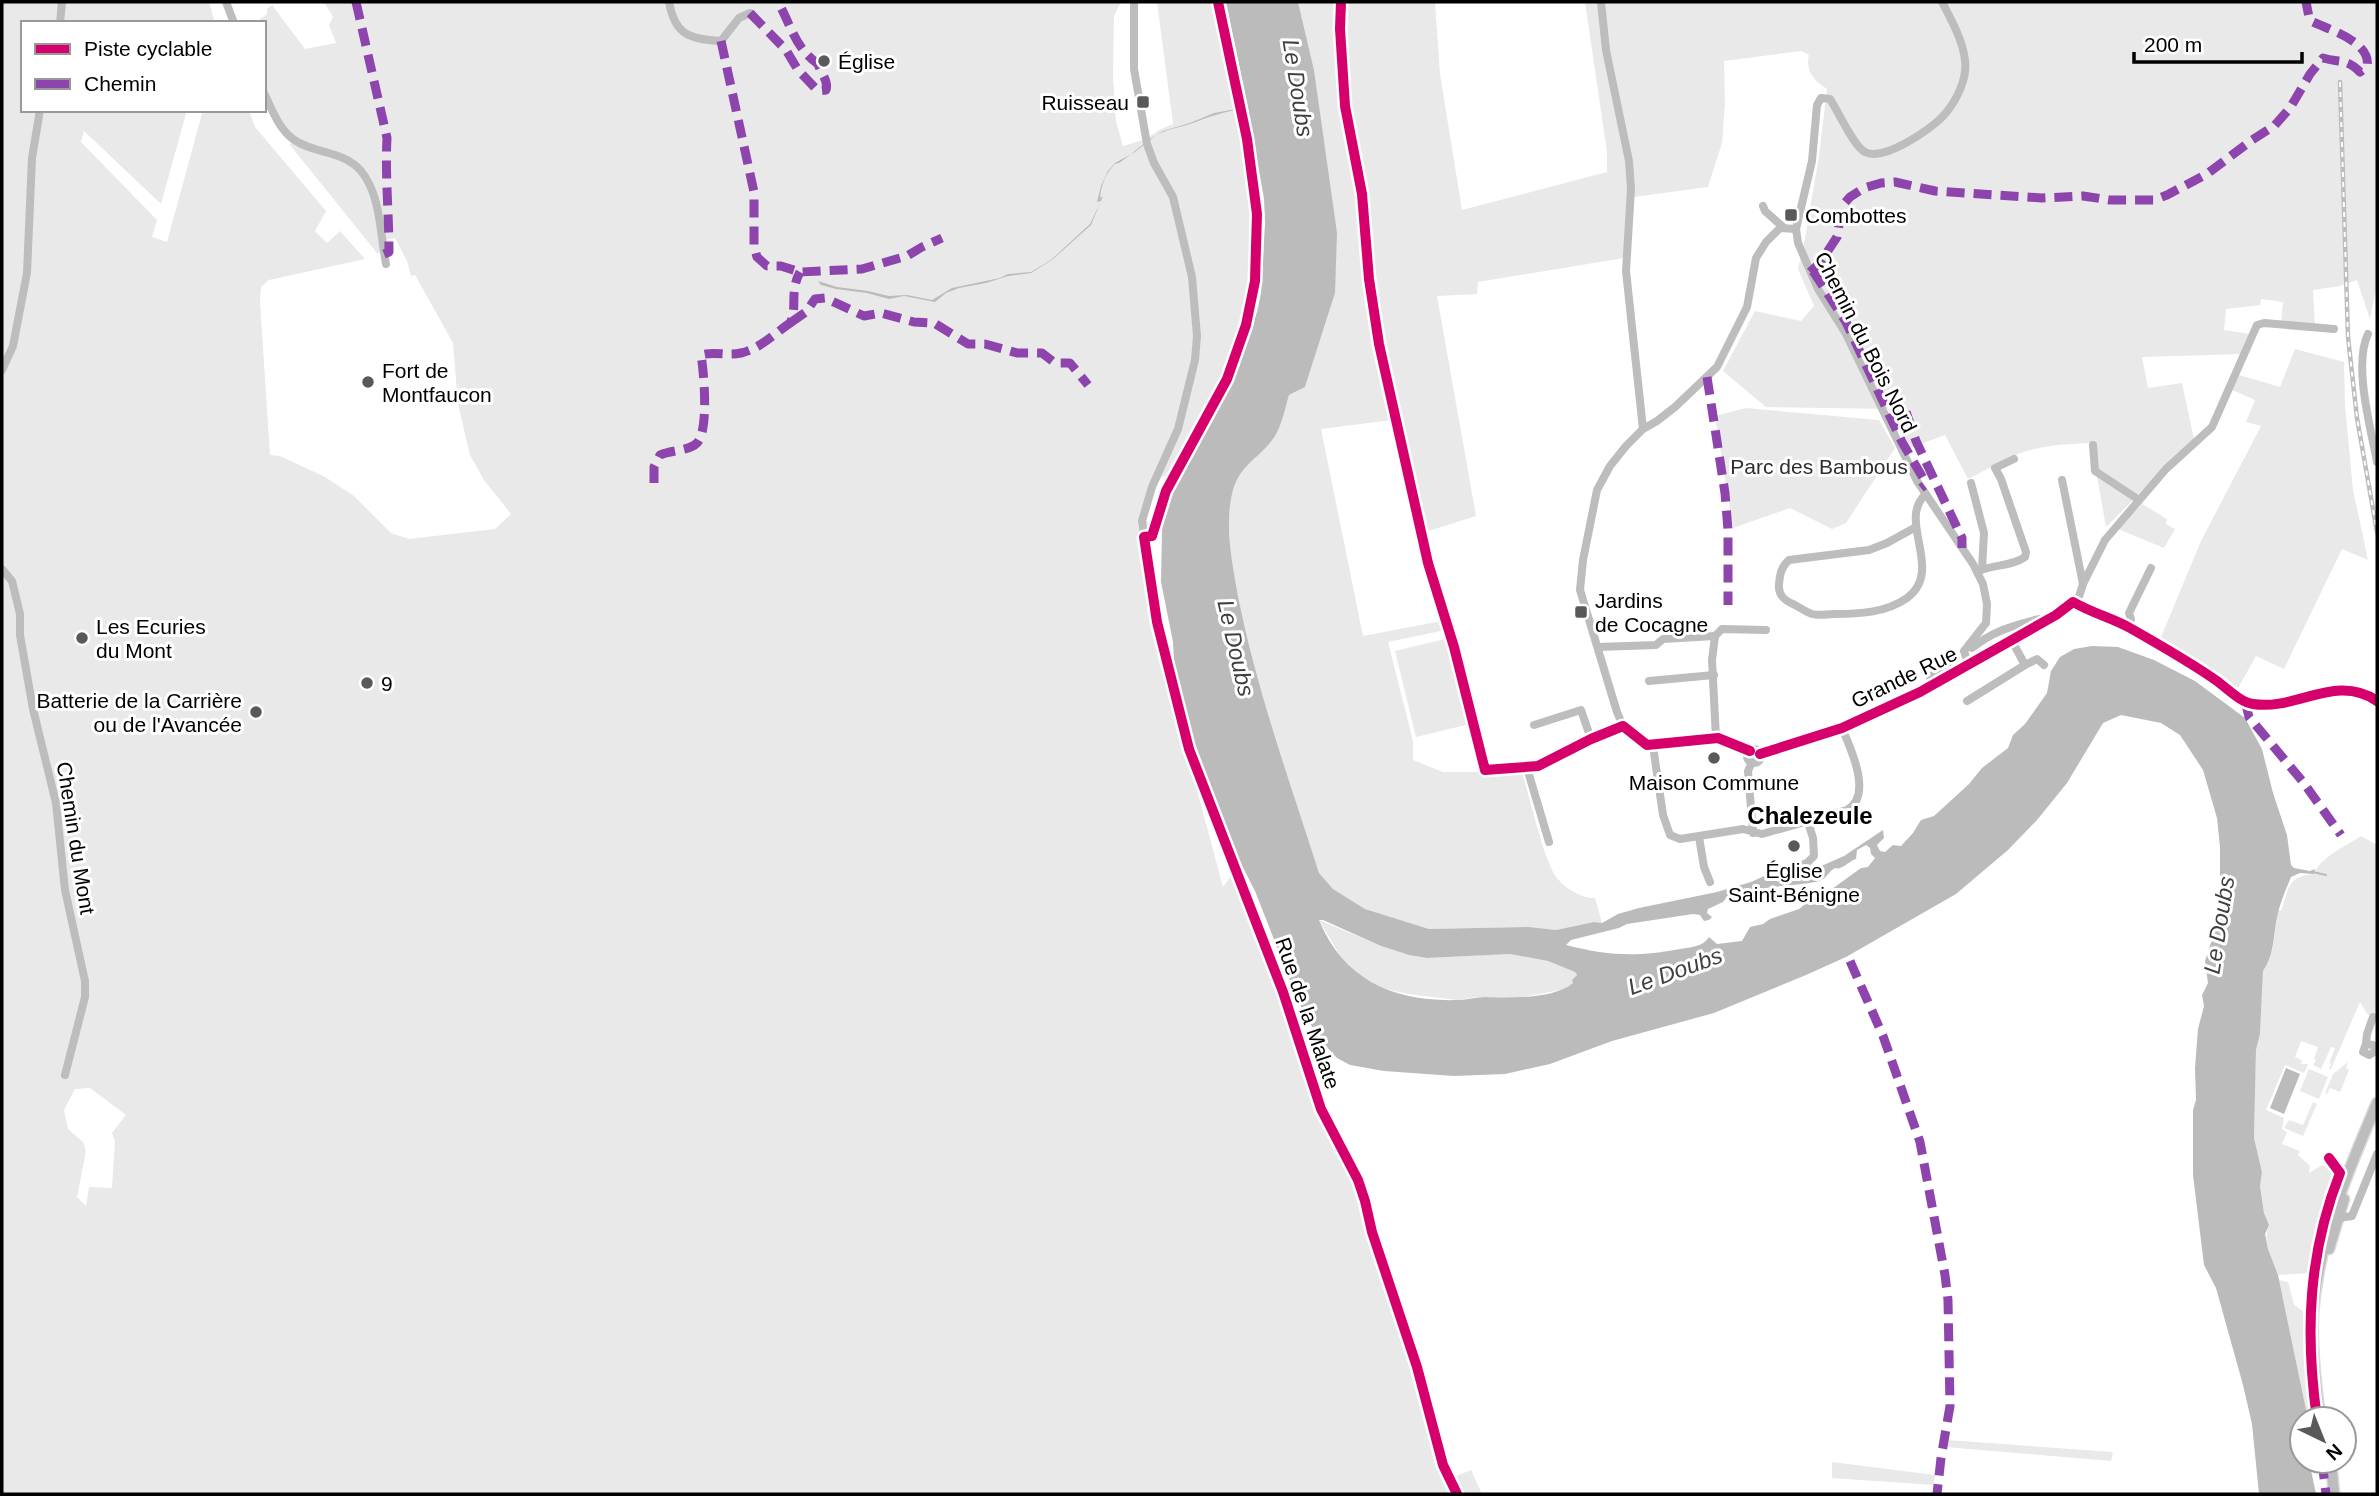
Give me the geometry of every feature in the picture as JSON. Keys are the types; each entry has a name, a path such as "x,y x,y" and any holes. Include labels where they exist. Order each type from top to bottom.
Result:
{"main road":[{"path":"2321,1405 2313,1354 2317,1277 2332,1215 2377,1103"},
{"path":"2322,1405 2317,1346 2325,1264 2349,1186 2377,1119"},
{"path":"2339,1219 2336,1214 2350,1177 2349,1171"},
{"path":"2330,1475 2332,1494"}],"street":[{"path":"60,21 62,2"},
{"path":"226,2 233,21"},
{"path":"669,2 673,20 682,32 696,38 721,41 739,18 750,13"},
{"name":"Rue de la Malate","path":"1134,2 1135,69 1147,142 1154,163 1173,197 1192,277 1198,336 1195,360 1178,429 1152,486 1142,521 1157,622 1189,749 1283,992 1321,1109 1358,1180 1417,1367 1439,1451 1457,1494"},
{"path":"1601,2 1606,50 1629,161 1631,189 1626,271 1643,429"},
{"name":"Chemin du Bois Nord","path":"1942,2 1963,50 1965,72 1955,101 1938,121 1900,146 1876,155 1862,151 1830,99 1824,97 1818,101 1812,161 1796,229 1801,252 1818,289 1846,334 1917,481 1980,570 1987,610 1984,627 1964,651 1969,666"},
{"path":"266,97 282,129 294,140 341,156 360,171 375,198 386,264"},
{"path":"2,370 13,346 27,273 32,158 40,112"},
{"path":"1763,206 1783,227 1796,229"},
{"path":"1752,762 1759,760 1760,754 1756,750 1750,751 1724,739 1653,746 1643,744 1623,726 1580,590 1583,560 1600,483 1610,466 1643,429 1675,407 1717,367 1747,307 1756,258 1766,242 1783,227"},
{"path":"2334,329 2264,323 2255,328 2212,427 2166,469 2105,540 2074,606 2130,628 2253,704 2270,704 2347,689 2368,694 2377,701"},
{"path":"2368,334 2362,347 2364,385 2377,462"},
{"path":"2093,445 2095,471 2139,500"},
{"path":"1971,483 1984,533 1980,570 2012,564 2025,557 2026,552 2008,498 1995,468 2014,459"},
{"path":"2062,480 2081,587"},
{"path":"1916,527 1869,550 1789,560 1781,570 1779,593 1785,600 1813,614 1859,614 1898,604 1917,588 1922,575 1916,527 1917,506 1926,494"},
{"path":"2130,628 2129,613 2151,568"},
{"name":"Chemin du Mont","path":"2,569 12,581 20,614 20,635 33,709 56,803 65,890 85,981 85,997 65,1075"},
{"name":"Grande Rue","path":"1760,754 1842,728 1932,686 2074,606"},
{"path":"1970,650 2004,628 2035,620 2043,622"},
{"path":"1716,738 1712,660 1715,636 1722,629 1766,630"},
{"path":"1598,647 1656,645 1663,639 1715,636"},
{"path":"2012,641 2025,666"},
{"path":"1967,701 2037,659 2044,665"},
{"path":"1932,686 1930,677 1950,662"},
{"path":"1649,681 1714,675"},
{"path":"1534,725 1581,710 1591,738"},
{"path":"1485,771 1527,768 1550,761 1591,738 1623,726"},
{"path":"1653,746 1666,827 1670,835 1680,839 1743,829 1753,833 1772,833 1847,810 1857,802 1860,794 1855,760 1842,728"},
{"path":"1750,751 1748,757 1752,762"},
{"path":"1752,762 1748,771 1753,833"},
{"path":"1527,768 1549,842"},
{"path":"1791,869 1807,863 1814,856 1813,838 1808,822"},
{"path":"1699,837 1704,867 1710,882"},
{"path":"2373,1017 2373,1046"},
{"path":"2339,1219 2352,1216 2377,1154"}],"green space":[{"path":"2,2 209,2 214,21 21,21 21,112 186,112 161,204 84,131 81,142 157,220 152,237 167,242 202,112 250,112 255,127 326,211 315,231 327,243 340,231 365,259 269,280 261,287 270,455 280,456 325,477 354,496 391,533 409,539 495,529 511,514 484,480 470,455 458,404 453,343 415,275 411,276 407,261 395,238 381,241 383,253 377,253 290,145 294,138 284,127 266,90 266,21 258,21 267,14 267,9 272,5 305,49 336,43 329,25 333,17 324,2 1121,2 1114,16 1113,76 1116,122 1123,146 1146,139 1173,124 1157,2 1212,2 1237,92 1250,152 1257,202 1257,277 1240,347 1221,391 1172,475 1152,478 1142,513 1151,527 1157,618 1185,745 1223,887 1233,873 1286,1011 1330,1138 1355,1189 1449,1494 2,1494","holes":["90,1088 126,1115 112,1133 115,1141 112,1188 89,1187 86,1206 77,1197 86,1151 83,1142 68,1129 64,1110 75,1089"]},
{"path":"1298,2 1435,2 1440,74 1462,210 1607,172 1607,152 1585,2 2377,2 2377,284 2370,319 2357,280 2313,290 2315,325 2281,322 2283,302 2261,299 2260,305 2226,309 2224,330 2250,334 2241,354 2142,357 2148,388 2182,383 2194,439 2106,527 2091,443 2027,451 1968,479 1945,435 1910,448 1892,409 1766,407 1723,371 1755,311 1801,321 1814,306 1798,269 1819,156 1827,89 1812,75 1808,66 1809,55 1801,51 1724,61 1722,143 1708,187 1634,197 1624,258 1478,282 1477,294 1437,296 1476,516 1416,535 1392,420 1321,429 1363,636 1447,620 1450,629 1388,642 1413,741 1413,760 1443,772 1522,772 1552,870 1569,889 1579,895 1595,898 1602,923 1594,922 1556,930 1529,927 1429,929 1365,909 1333,889 1319,873 1255,667 1231,557 1229,517 1233,490 1241,473 1275,436 1289,395 1305,387 1335,293 1326,159 1314,70"},
{"path":"2295,349 2344,362 2353,490 2368,560 2342,549 2284,669 2256,656 2237,690 2161,637 2201,541 2261,426 2246,422 2255,400 2232,390 2239,375 2280,387"},
{"name":"Parc des Bambous","path":"1746,408 1879,420 1895,448 1846,523 1832,529 1790,508 1733,528 1715,416"},
{"path":"2142,504 2167,519 2166,524 2175,529 2164,548 2118,529"},
{"path":"1449,638 1470,724 1416,737 1395,651"},
{"path":"2361,836 2377,845 2377,1026 2360,1002 2331,1069 2329,1063 2335,1048 2331,1047 2321,1069 2313,1065 2318,1047 2301,1041 2295,1057 2302,1060 2301,1064 2308,1064 2304,1073 2285,1065 2266,1110 2284,1118 2282,1129 2287,1132 2282,1144 2300,1151 2298,1155 2310,1166 2309,1173 2322,1165 2338,1171 2339,1176 2319,1230 2310,1273 2278,1275 2267,1244 2269,1225 2264,1213 2260,1186 2262,1172 2254,1138 2256,1050 2260,1034 2263,971 2272,950 2278,910 2281,911 2290,885 2305,875 2314,874 2328,857"},
{"path":"1319,920 1409,955 1427,958 1510,954 1548,961 1577,975 1566,989 1517,998 1477,997 1457,1000 1408,994 1381,988 1356,973 1341,957"},
{"path":"2348,1062 2346,1068 2349,1070 2340,1092 2330,1088 2327,1094 2325,1093 2333,1074"},
{"path":"2309,1069 2328,1077 2319,1099 2300,1091"},
{"path":"2313,1102 2317,1104 2303,1136 2284,1128 2289,1120 2303,1125"},
{"path":"2279,1280 2288,1282 2294,1305 2303,1311 2312,1405 2305,1405"},
{"path":"1947,1440 2113,1452 2111,1461 1946,1447"},
{"path":"1832,1462 1935,1475 1934,1485 1832,1478"},
{"path":"1471,1470 1482,1494 1462,1494 1454,1477"}],"water":[{"name":"Le Doubs","path":"1226,2 1298,2 1314,70 1337,233 1335,293 1305,387 1289,395 1275,436 1241,473 1233,490 1229,516 1230,543 1238,596 1255,667 1319,873 1333,889 1365,909 1429,929 1529,927 1556,930 1594,922 1602,923 1618,914 1717,892 1771,873 1810,871 1844,856 1883,830 1884,838 1877,845 1880,851 1885,852 1893,845 1901,846 1921,820 1934,816 1969,784 1982,768 2008,748 2013,735 2025,724 2047,693 2051,671 2060,657 2074,649 2092,646 2118,647 2154,660 2195,681 2245,718 2262,749 2287,835 2291,865 2310,871 2315,869 2314,874 2300,873 2291,877 2279,909 2270,957 2263,971 2260,1034 2256,1050 2254,1138 2262,1172 2260,1186 2264,1213 2269,1225 2265,1234 2278,1275 2305,1405 2288,1405 2288,1475 2312,1475 2316,1494 2259,1494 2252,1424 2243,1385 2216,1288 2204,1265 2193,1175 2193,1110 2196,1100 2198,1029 2204,1006 2202,995 2208,983 2205,961 2220,916 2220,847 2217,818 2203,770 2180,735 2161,723 2121,715 2103,723 2067,783 2037,820 2008,850 1956,894 1846,957 1714,1013 1612,1041 1550,1064 1505,1074 1454,1076 1384,1071 1350,1065 1337,1058 1317,1036 1299,1003 1255,891 1238,858 1204,774 1189,729 1174,662 1173,642 1161,582 1162,530 1169,496 1240,361 1261,293 1264,199 1248,108 1218,114 1158,135 1163,131 1214,113 1248,107","holes":["1866,845 1875,858 1868,867 1861,868 1832,889 1820,892 1799,909 1750,927 1742,941 1717,944 1709,937 1700,945 1692,947 1636,954 1610,953 1566,945 1571,940 1627,924 1693,914 1700,915 1704,921 1709,920 1712,917 1707,913 1708,909 1727,897 1744,901 1755,890 1821,880 1834,869 1856,859 1857,850","1319,920 1381,946 1409,955 1427,958 1510,954 1548,961 1577,975 1572,980 1573,983 1565,988 1544,995 1458,1000 1413,997 1374,984 1357,973 1342,959 1330,941"]},
{"path":"1131,154 1109,171 1100,198 1103,196 1101,201 1097,202 1108,171 1115,163"},
{"path":"1100,202 1091,225 1052,260 1031,273 959,288 946,293 935,302 904,296 889,299 836,289 821,285 818,281 889,296 907,295 932,300 952,288 1008,274 1031,272 1051,260 1090,224"},
{"path":"2286,1068 2300,1074 2284,1114 2270,1108"}],"waterway":[{"path":"2313,872 2326,875"}],"railway":[{"path":"2340,82 2348,337 2357,418 2377,532"}],"marked path":[{"path":"356,2 387,138 389,252 384,254"},
{"path":"750,13 786,50 798,70 818,91 826,90 826,81 818,64 804,51 778,2"},
{"path":"1810,272 1820,263 1837,237 1842,206 1864,188 1881,183 1895,182 1935,191 2042,198 2083,196 2110,200 2154,200 2207,174 2274,126 2290,108 2323,58 2347,63 2360,72 2367,67 2367,58 2357,44 2313,22 2309,17 2306,2"},
{"path":"721,41 754,192 754,246 757,257 767,266 781,266 800,272 862,269 907,256 942,238"},
{"path":"1813,271 1846,322 1902,442 1923,478 1925,485 1921,488"},
{"path":"654,483 654,467 660,455 689,448 697,443 701,436 705,401 701,355 748,351 790,323 795,286 800,272"},
{"path":"790,323 806,312 815,299 825,298 864,316 881,313 914,322 934,323 968,344 985,344 1017,353 1042,353 1055,363 1070,363 1088,385"},
{"path":"1707,377 1725,493 1728,605"},
{"path":"1906,412 1916,441 1962,538 1962,548"},
{"path":"2245,701 2249,717 2303,782 2341,835"},
{"path":"1850,961 1883,1036 1920,1142 1945,1275 1950,1406 1937,1494"},
{"path":"2324,1475 2326,1494"}],"cycle path":[{"path":"1218,2 1247,139 1257,214 1255,281 1246,325 1227,379 1166,491 1152,536 1144,537 1157,622 1189,749 1283,992 1321,1109 1358,1180 1372,1232 1417,1367 1443,1465 1457,1494"},
{"path":"1341,2 1345,106 1362,194 1369,279 1379,344 1428,563 1454,647 1485,770 1538,766 1623,726 1647,745 1718,738 1750,751"},
{"path":"1760,754 1842,728 1920,692 2056,615 2073,602 2123,624 2196,667 2248,703 2285,703 2331,691 2362,693 2377,701"},
{"path":"2315,1405 2311,1356 2315,1264 2329,1203 2340,1173 2329,1158"}],"place":[{"name":"Église","path":"824,61"},
{"name":"Ruisseau","path":"1143,102"},
{"name":"Combottes","path":"1791,215"},
{"name":"Fort de Montfaucon","path":"368,382"},
{"name":"Jardins de Cocagne","path":"1581,612"},
{"name":"Les Ecuries du Mont","path":"82,638"},
{"name":"9","path":"367,683"},
{"name":"Batterie de la Carrière ou de l'Avancée","path":"256,712"},
{"name":"Maison Commune","path":"1714,758"},
{"name":"Église Saint-Bénigne","path":"1794,846"}],"district":[{"name":"Chalezeule","path":"1810,815"}]}
